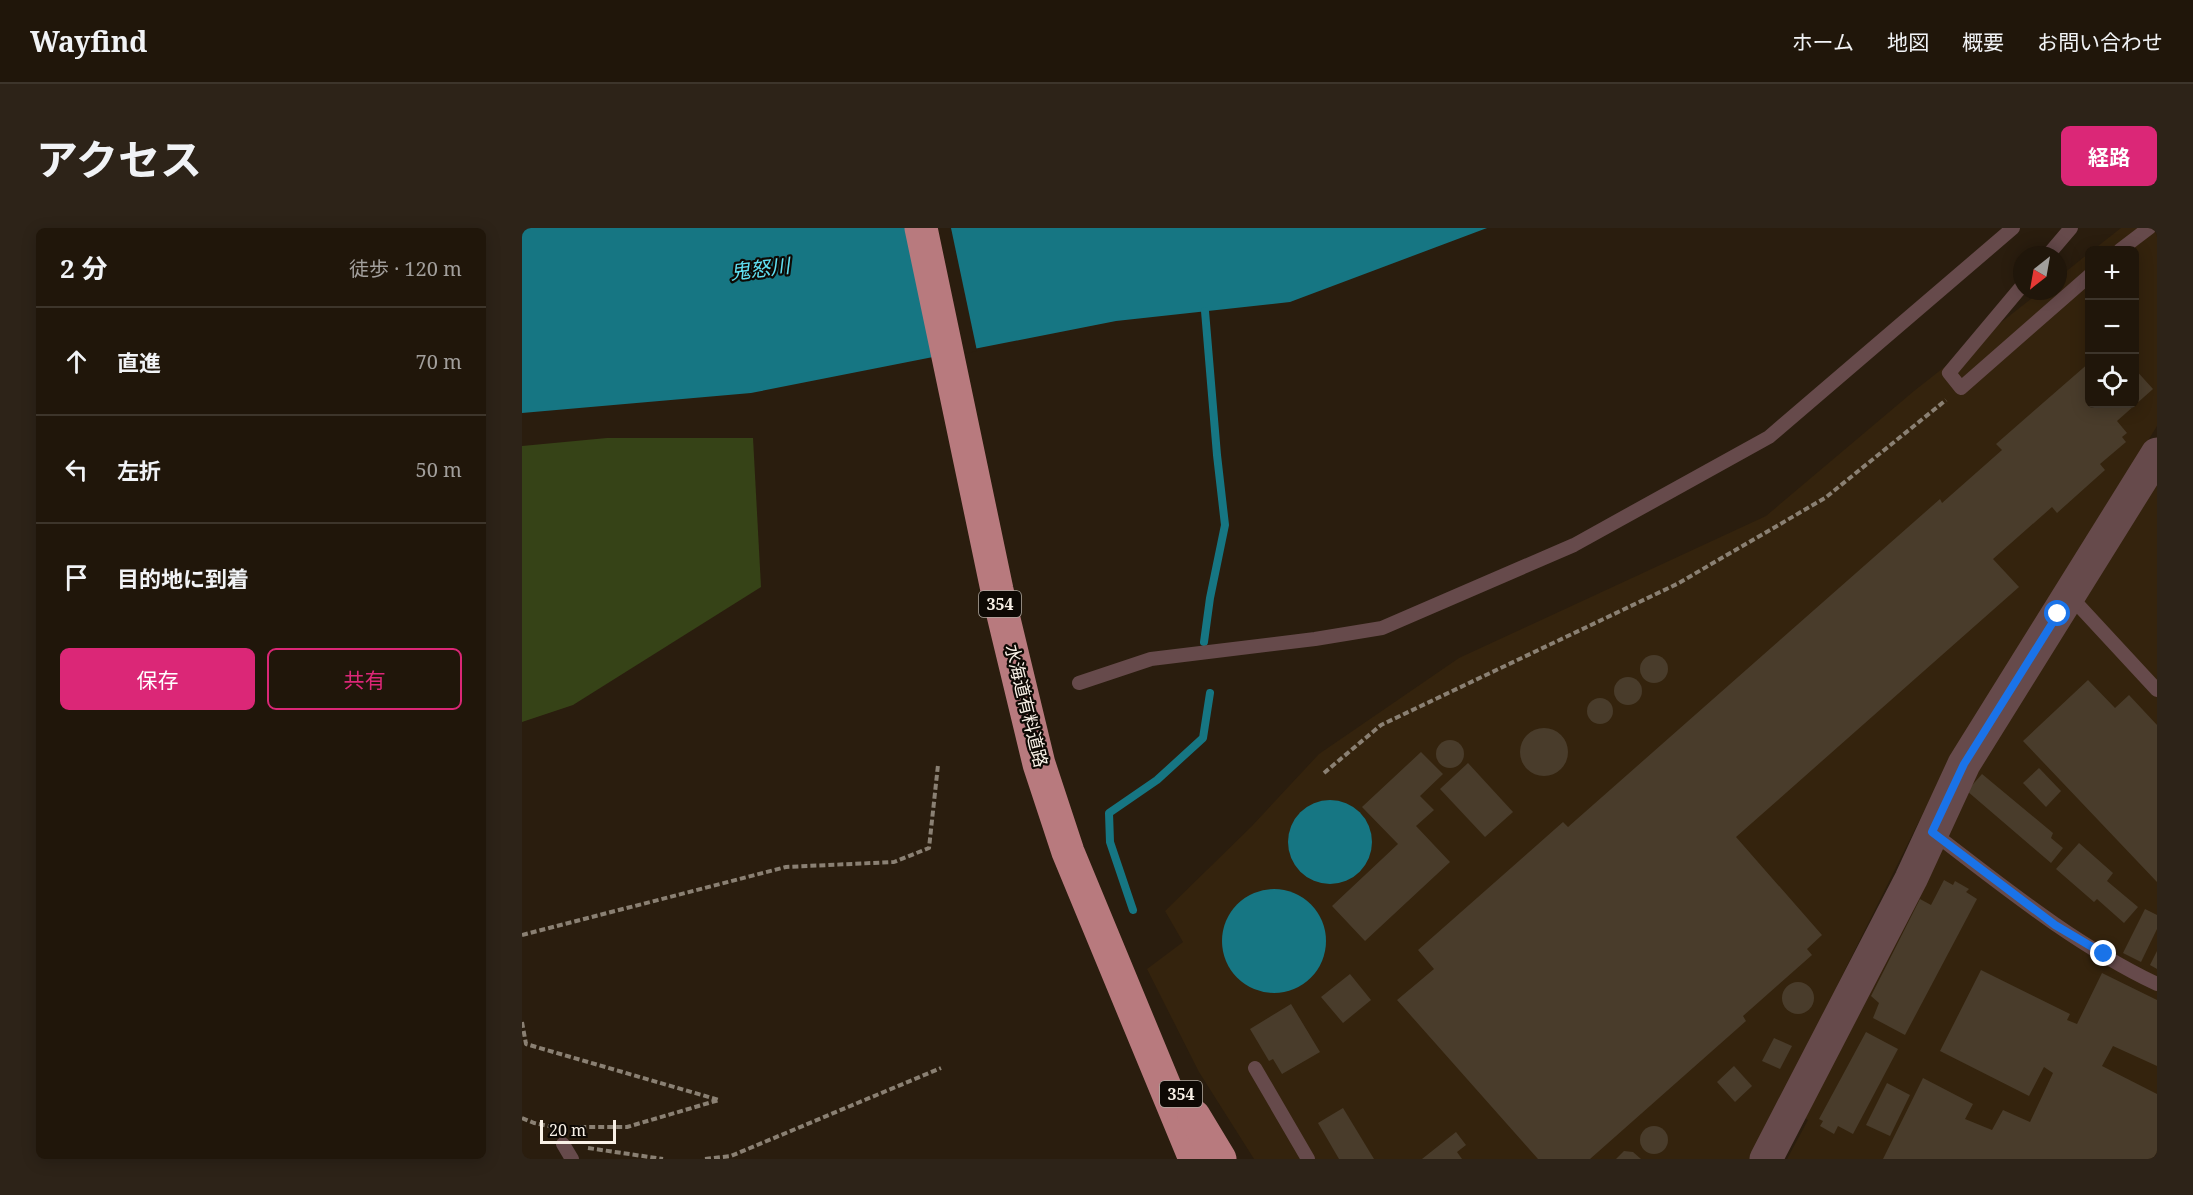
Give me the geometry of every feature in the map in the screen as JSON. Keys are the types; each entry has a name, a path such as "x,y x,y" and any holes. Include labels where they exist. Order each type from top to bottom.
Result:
{"highway":[{"name":"水海道有料道路","path":"921,228 997,590 1039,764 1068,852 1195,1159"},
{"name":"水海道有料道路","path":"1142,1030 1220,1159"}],"street":[{"path":"1766,1159 1911,879 1964,764 2157,454"}],"lane":[{"path":"1079,683 1151,659 1315,639 1382,628 1574,545 1769,437 2013,228"},
{"path":"2056,246 2071,228"},
{"path":"2125,246 2150,228"},
{"path":"2013,297 1949,373 1960,388 2085,279"},
{"path":"2069,595 2157,690"},
{"path":"1932,832 2055,925 2157,984"},
{"path":"1255,1068 1308,1159"},
{"path":"563,1144 572,1159"}],"path":[{"path":"1324,773 1380,725 1677,584 1826,498 1960,388"},
{"path":"522,935 786,867 894,862 929,848 938,765"},
{"path":"522,1022 526,1044 719,1100 627,1127 570,1127"},
{"path":"705,1159 731,1156 941,1068"},
{"path":"522,1118 559,1127"},
{"path":"563,1144 663,1159"}],"shaded area":[{"path":"2121,228 2157,228 2157,426 1940,779 1751,1159 1254,1159 1199,1072 1147,969 1183,942 1165,911 1251,827 1319,754 1459,658 1766,516 1914,391 2030,300 2067,300 2067,271 2085,256 2085,408 2139,408 2139,246 2098,246"},
{"path":"2157,477 2157,1159 1787,1159 1808,1120 1802,1114 1977,764"}],"green space":[{"path":"607,438 753,438 761,587 573,705 522,722 522,446"}],"water":[{"name":"鬼怒川","path":"522,228 1487,228 1290,302 1116,321 751,393 522,413"},
{"path":"1330,800 1346,803 1365,819 1372,842 1369,858 1353,877 1330,884 1314,881 1295,865 1288,842 1291,826 1307,807"},
{"path":"1274,889 1294,893 1311,904 1322,921 1326,941 1322,961 1311,978 1294,989 1274,993 1254,989 1237,978 1226,961 1222,941 1226,921 1237,904 1254,893"}],"pier":[{"path":"906,228 951,228 977,351 934,360"}],"building":[{"path":"2085,366 2085,408 2132,408 2117,421 2127,433 2122,437 2126,442 2100,464 2105,470 2057,513 2052,507 1993,559 2019,587 1736,837 1822,935 1807,949 1812,955 1743,1016 1746,1021 1590,1159 1538,1159 1397,1000 1434,969 1418,950 1563,822 1568,827 1940,499 1942,503 2002,450 1996,444"},
{"path":"2139,374 2153,389 2139,401"},
{"path":"1654,655 1664,659 1668,669 1664,679 1654,683 1644,679 1640,669 1644,659"},
{"path":"1628,677 1638,681 1642,691 1638,701 1628,705 1618,701 1614,691 1618,681"},
{"path":"2088,680 2115,708 2129,695 2157,725 2157,882 2023,741"},
{"path":"1600,698 1609,702 1613,711 1609,720 1600,724 1591,720 1587,711 1591,702"},
{"path":"1544,728 1561,735 1568,752 1561,769 1544,776 1527,769 1520,752 1527,735"},
{"path":"1450,740 1460,744 1464,754 1460,764 1450,768 1440,764 1436,754 1440,744"},
{"path":"1421,752 1443,774 1420,796 1434,810 1416,826 1450,862 1365,941 1332,906 1398,844 1362,807"},
{"path":"1468,763 1513,812 1485,837 1440,789"},
{"path":"2039,768 2061,791 2046,807 2023,783"},
{"path":"1982,774 2053,833 2051,838 2063,848 2051,863 1967,791"},
{"path":"2079,843 2113,873 2107,881 2138,907 2124,923 2097,899 2094,902 2056,869"},
{"path":"1944,880 1953,885 1955,881 1969,889 1966,892 1977,899 1905,1035 1873,1018 1879,1003 1871,996 1920,899 1931,905"},
{"path":"2145,909 2157,915 2157,929 2141,962 2123,953"},
{"path":"2157,951 2157,969 2150,965"},
{"path":"1981,970 2070,1014 2067,1020 2077,1024 2102,973 2157,1000 2157,1066 2113,1046 2102,1066 2157,1094 2157,1159 1883,1159 1923,1078 1973,1104 1965,1119 1992,1130 2003,1110 2030,1122 2053,1073 2044,1067 2029,1096 1940,1051"},
{"path":"1350,974 1371,1000 1343,1023 1321,997"},
{"path":"1798,982 1809,987 1814,998 1809,1009 1798,1014 1787,1009 1782,998 1787,987"},
{"path":"1291,1004 1320,1052 1282,1074 1273,1059 1269,1061 1250,1029"},
{"path":"1866,1032 1898,1049 1853,1134 1838,1126 1834,1134 1820,1126 1823,1121 1819,1119"},
{"path":"1774,1038 1792,1046 1780,1069 1762,1061"},
{"path":"1734,1066 1752,1086 1735,1102 1717,1082"},
{"path":"1887,1083 1910,1095 1890,1136 1866,1125"},
{"path":"1343,1108 1374,1159 1339,1159 1318,1123"},
{"path":"1654,1126 1664,1130 1668,1140 1664,1150 1654,1154 1644,1150 1640,1140 1644,1130"},
{"path":"1456,1132 1466,1145 1457,1152 1462,1159 1422,1159"},
{"path":"1624,1151 1633,1152 1641,1159 1616,1159"}],"waterway":[{"path":"1204,642 1210,598 1225,525 1205,311"},
{"path":"1133,910 1110,842 1109,813 1157,780 1203,738 1210,693"}],"route":[{"path":"2058,614 1964,764 1932,832 2055,925 2104,954"}]}
